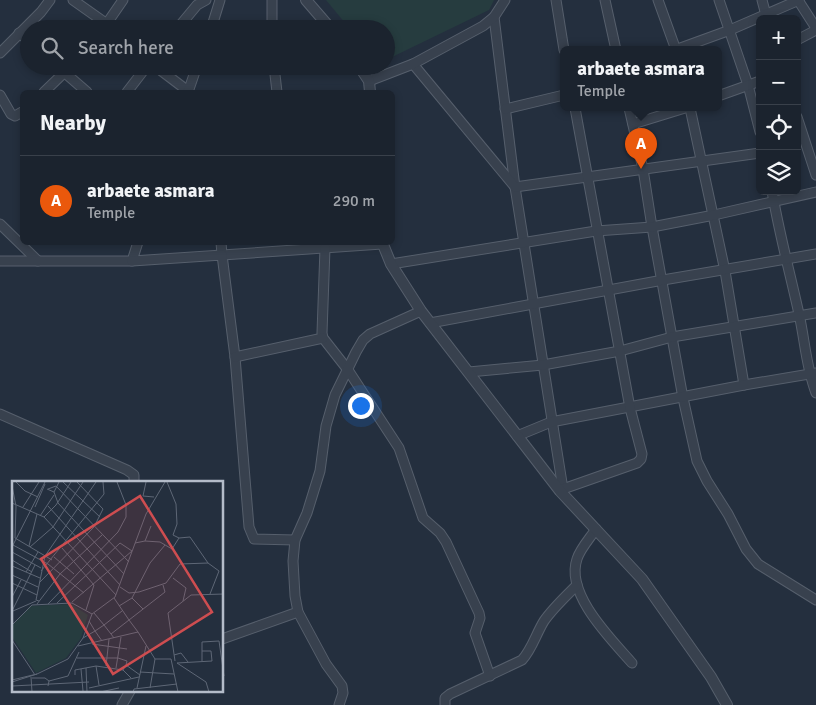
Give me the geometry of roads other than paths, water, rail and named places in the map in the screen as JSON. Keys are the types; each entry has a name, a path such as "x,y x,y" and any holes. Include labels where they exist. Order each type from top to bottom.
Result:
{"street":[{"path":"33,20 50,0"},
{"path":"73,0 99,20"},
{"path":"112,20 123,0"},
{"path":"213,20 220,0"},
{"path":"272,0 272,20"},
{"path":"306,0 323,20"},
{"path":"395,71 413,64 483,26 494,17 505,0"},
{"path":"556,0 563,46"},
{"path":"604,0 615,46"},
{"path":"658,0 674,46"},
{"path":"719,0 748,85 756,116"},
{"path":"762,0 766,15"},
{"path":"771,15 798,0 816,29 801,38"},
{"path":"185,20 198,2"},
{"path":"494,17 515,187 562,490"},
{"path":"686,46 756,21"},
{"path":"0,53 19,33"},
{"path":"413,64 515,187"},
{"path":"46,90 63,75"},
{"path":"72,75 85,90"},
{"path":"129,90 140,75"},
{"path":"166,75 185,90"},
{"path":"189,90 194,75"},
{"path":"275,75 277,90"},
{"path":"366,75 370,81 370,90"},
{"path":"370,81 385,75"},
{"path":"722,95 756,82"},
{"path":"0,95 11,114 15,116 20,113"},
{"path":"505,109 560,96"},
{"path":"562,490 637,463 641,459 642,454 630,408 609,290 596,231 576,111"},
{"path":"630,111 643,169 683,398 698,461 707,481 728,514 746,549 758,564 816,600"},
{"path":"633,124 676,111"},
{"path":"691,111 725,270 733,328 744,385"},
{"path":"801,143 816,175"},
{"path":"515,187 756,154"},
{"path":"391,264 596,231 652,227 816,192"},
{"path":"773,195 816,392"},
{"path":"0,224 20,243"},
{"path":"22,245 38,261"},
{"path":"132,261 137,245"},
{"path":"221,245 235,357 249,527 254,539 295,540"},
{"path":"0,261 132,261 222,255 292,246 326,248 360,245"},
{"path":"383,245 391,264 421,311 470,372 517,436 596,529 642,579 711,677 727,705"},
{"path":"326,248 323,338 348,370 398,448 423,518 440,533 446,542 479,613 480,618 475,632 490,676"},
{"path":"430,323 816,254"},
{"path":"339,705 343,693 342,686 326,664 298,612 293,561 295,540 308,513 320,471 326,426 335,395 356,352 363,340 370,334 421,311"},
{"path":"470,372 543,365 620,351 672,337 816,313"},
{"path":"235,357 323,338"},
{"path":"517,436 552,422 744,385 813,374"},
{"path":"0,414 127,470 134,475 134,481"},
{"path":"596,529 577,558 575,569 577,585 584,602 600,626 632,663"},
{"path":"445,705 445,698 450,694 522,660 528,654 544,621 577,585"},
{"path":"224,638 298,612"},
{"path":"122,705 129,692"}],"place":[{"name":"arbaete asmara","path":"641,169"}]}
